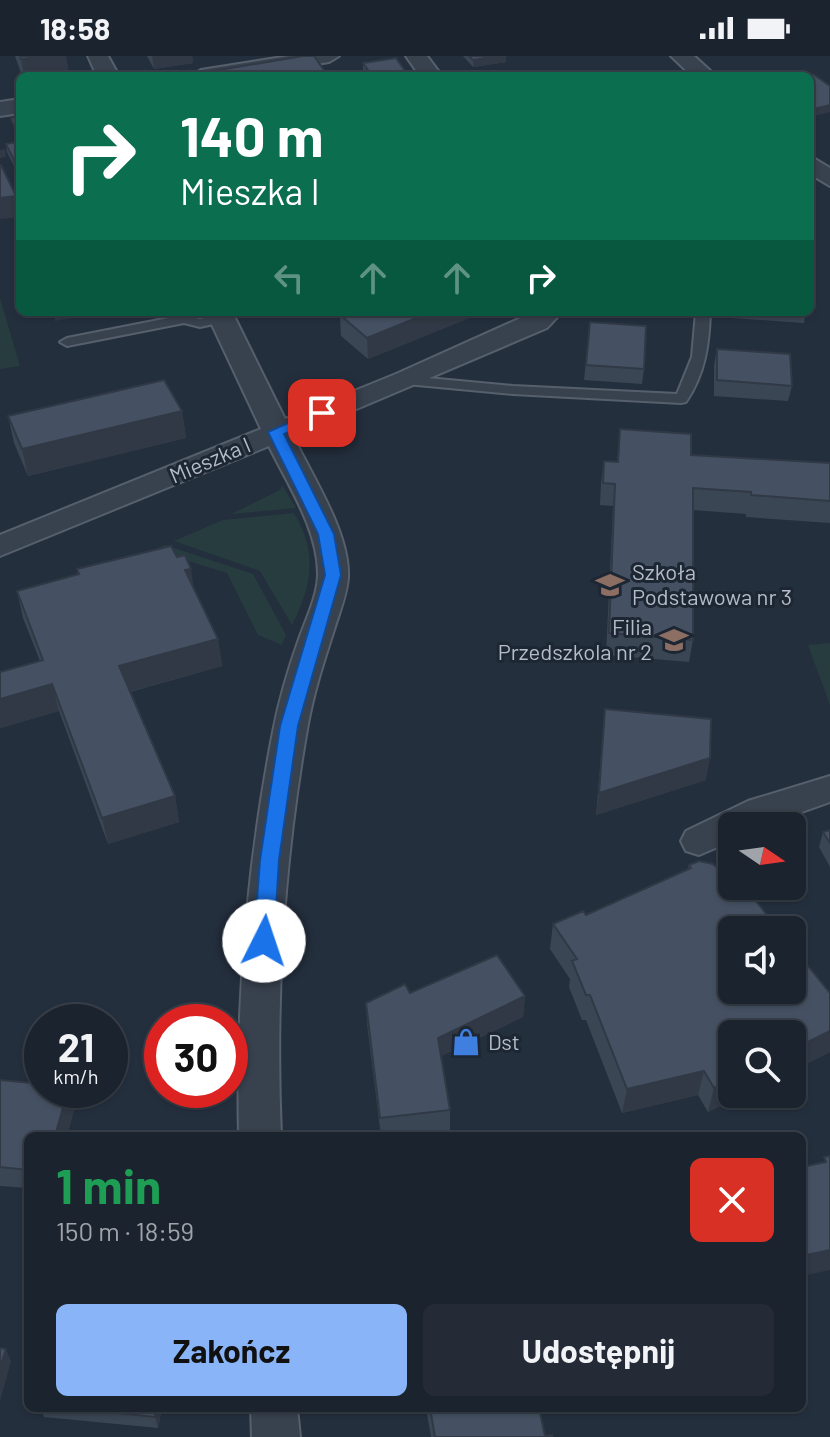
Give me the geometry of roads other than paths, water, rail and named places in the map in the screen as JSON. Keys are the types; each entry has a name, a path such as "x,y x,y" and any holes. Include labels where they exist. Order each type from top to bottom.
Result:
{"street":[{"path":"227,72 329,56"},
{"path":"681,56 700,72"},
{"path":"814,166 830,179"},
{"path":"221,316 326,534 333,575 329,597 297,693 276,806 263,956 258,1074 260,1132"},
{"name":"Mieszka I","path":"0,546 406,380 538,322 545,316"},
{"path":"699,841 760,811 830,789"},
{"path":"274,1412 276,1437"}],"lane":[{"path":"67,342 184,319 200,323 218,316"},
{"path":"406,380 681,399 691,386 698,360 703,316"}],"place":[{"name":"Szkoła Podstawowa nr 3","path":"610,585"},
{"name":"Filia Przedszkola nr 2","path":"674,640"},
{"name":"Dst","path":"466,1042"}]}
